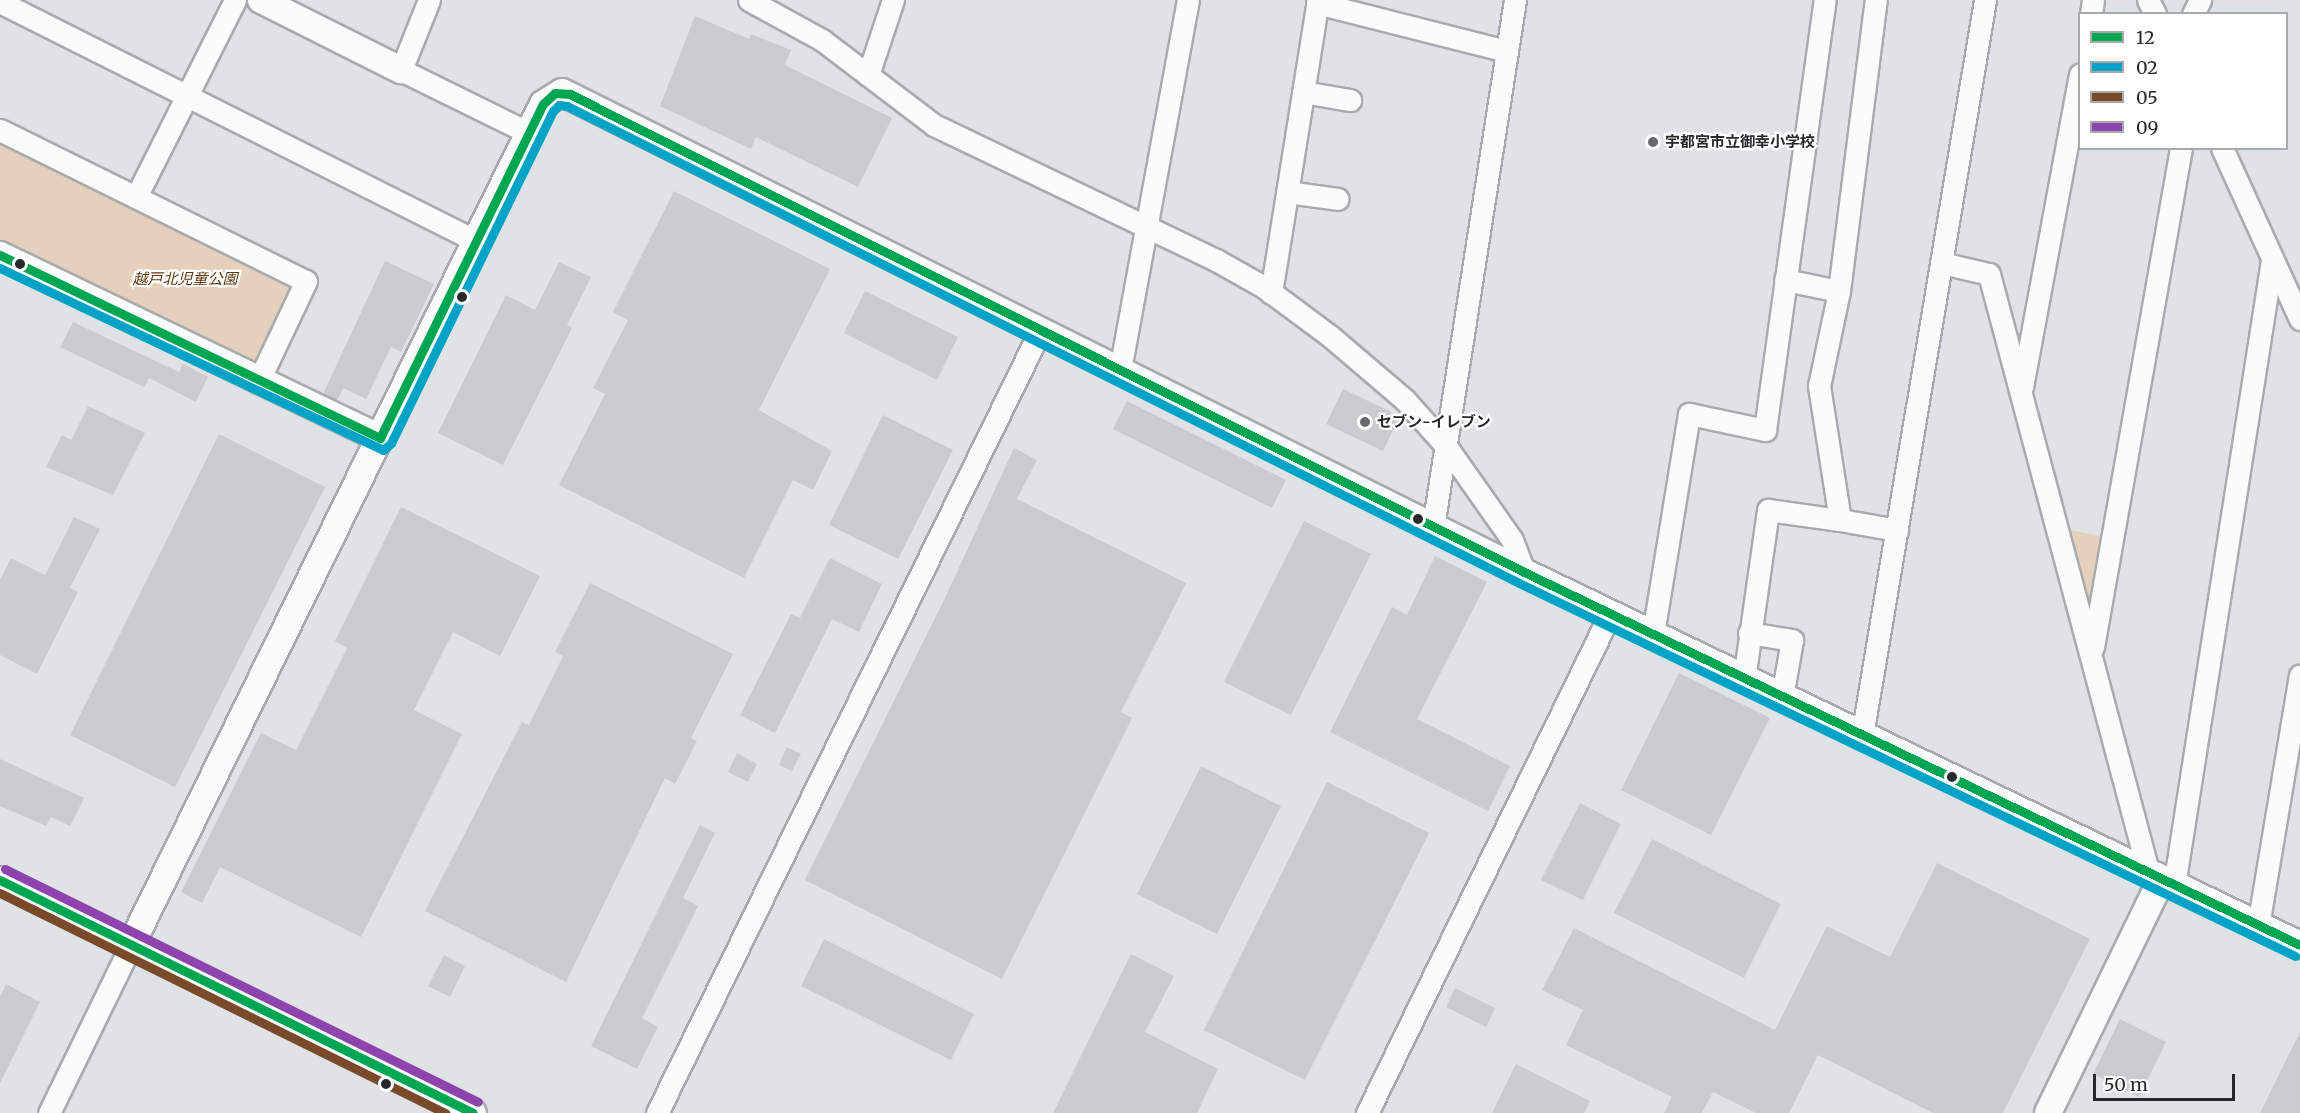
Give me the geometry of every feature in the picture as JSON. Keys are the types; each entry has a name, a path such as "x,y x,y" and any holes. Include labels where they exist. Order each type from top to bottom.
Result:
{"street":[{"path":"136,197 235,0"},
{"path":"261,0 530,133"},
{"path":"400,70 429,0"},
{"path":"749,0 822,40 934,125 1147,226 1271,293 1330,336 1405,399 1446,446 1512,540 1524,572"},
{"path":"868,75 893,0"},
{"path":"1120,370 1188,0"},
{"path":"1433,527 1515,0"},
{"path":"1653,634 1689,414 1765,430 1825,0"},
{"path":"1840,520 1819,386 1839,291 1876,0"},
{"path":"1862,736 1985,0"},
{"path":"1271,293 1318,1 1507,51"},
{"path":"0,2 476,241"},
{"path":"2021,393 2078,80"},
{"path":"1303,92 1350,100"},
{"path":"49,1113 476,241 548,98 555,93 570,94 1524,572 2300,945"},
{"path":"0,130 306,281 258,382"},
{"path":"2091,654 2181,150"},
{"path":"2223,150 2300,319"},
{"path":"1287,192 1338,199"},
{"path":"0,255 258,382 380,438"},
{"path":"2048,1113 2162,880 2272,260"},
{"path":"1942,263 1989,274 2091,654 2162,880"},
{"path":"1785,280 1839,291"},
{"path":"657,1113 1040,331"},
{"path":"1744,679 1768,510 1897,530"},
{"path":"1367,1113 1610,614"},
{"path":"1749,633 1792,640 1782,697"},
{"path":"2258,926 2300,675"},
{"path":"0,880 472,1113"}],"green space":[{"name":"越戸北児童公園","path":"0,135 302,282 258,369 0,243"},
{"path":"2060,528 2105,537 2093,604 2081,602"}],"building":[{"path":"695,16 749,39 751,34 791,50 785,65 892,118 858,187 756,137 751,149 660,106"},
{"path":"674,191 830,269 759,410 832,451 813,490 793,480 744,578 559,485 605,394 593,388 628,320 613,312"},
{"path":"385,261 434,284 401,352 391,347 366,399 343,388 337,401 323,394"},
{"path":"559,262 591,277 567,325 572,328 503,465 438,433 506,295 535,310"},
{"path":"865,291 958,337 937,380 844,333"},
{"path":"73,322 179,372 183,364 208,377 196,402 149,378 144,387 60,347"},
{"path":"1343,389 1400,416 1383,451 1326,424"},
{"path":"1127,401 1286,480 1272,508 1113,429"},
{"path":"88,406 145,433 113,495 46,467 62,435 71,440"},
{"path":"883,415 953,450 898,559 829,525"},
{"path":"219,434 325,487 175,787 70,735"},
{"path":"1014,448 1037,460 1017,499 1186,583 1121,712 1132,718 1002,979 805,880 945,598"},
{"path":"401,507 540,576 500,656 453,632 414,710 462,734 361,937 220,867 202,903 181,892 261,733 296,750 347,648 335,641"},
{"path":"74,517 100,529 70,588 78,592 37,674 0,655 0,580 11,558 45,575"},
{"path":"1304,521 1371,554 1291,715 1224,682"},
{"path":"1435,556 1487,582 1417,719 1510,766 1488,811 1330,732 1392,607 1407,615"},
{"path":"830,558 882,584 859,632 832,619 775,733 740,715 791,614 800,618"},
{"path":"590,583 733,654 691,738 697,741 675,784 665,778 566,982 425,911 522,722 529,725 563,656 555,652"},
{"path":"1679,673 1770,718 1711,835 1621,790"},
{"path":"787,747 801,754 792,771 779,765"},
{"path":"737,753 757,764 748,782 728,772"},
{"path":"0,759 84,798 70,826 51,817 46,826 0,806"},
{"path":"1201,766 1281,806 1217,934 1137,894"},
{"path":"1327,782 1429,833 1305,1080 1204,1030"},
{"path":"1580,803 1621,824 1583,900 1541,880"},
{"path":"700,825 715,833 683,898 698,906 642,1018 658,1027 637,1069 591,1046"},
{"path":"1652,839 1781,904 1744,978 1614,913"},
{"path":"1937,863 2090,939 2003,1113 1933,1113 1818,1055 1789,1113 1756,1113 1713,1092 1702,1113 1664,1113 1672,1097 1566,1045 1583,1010 1542,990 1574,928 1775,1030 1827,926 1890,957"},
{"path":"824,939 974,1014 951,1060 801,986"},
{"path":"1131,954 1174,976 1145,1032 1218,1069 1197,1113 1053,1113"},
{"path":"444,955 465,966 450,997 428,986"},
{"path":"6,984 40,1002 0,1083 0,997"},
{"path":"1455,988 1495,1008 1486,1027 1446,1007"},
{"path":"2120,1019 2166,1042 2139,1097 2093,1074"},
{"path":"2300,1032 2300,1113 2260,1113"},
{"path":"1516,1064 1590,1101 1584,1113 1492,1113"}],"transit line":[{"name":"12","path":"0,255 380,438 543,104 555,93 570,94 1524,572 2300,945"},
{"name":"02","path":"0,268 383,450 391,443 553,111 559,105 567,106 1519,583 2295,956"},
{"name":"09","path":"5,869 478,1102"},
{"name":"12","path":"0,880 473,1113"},
{"name":"05","path":"0,893 446,1113"}],"place":[{"name":"宇都宮市立御幸小学校","path":"1653,142"},
{"name":"セブン-イレブン","path":"1365,422"}]}
